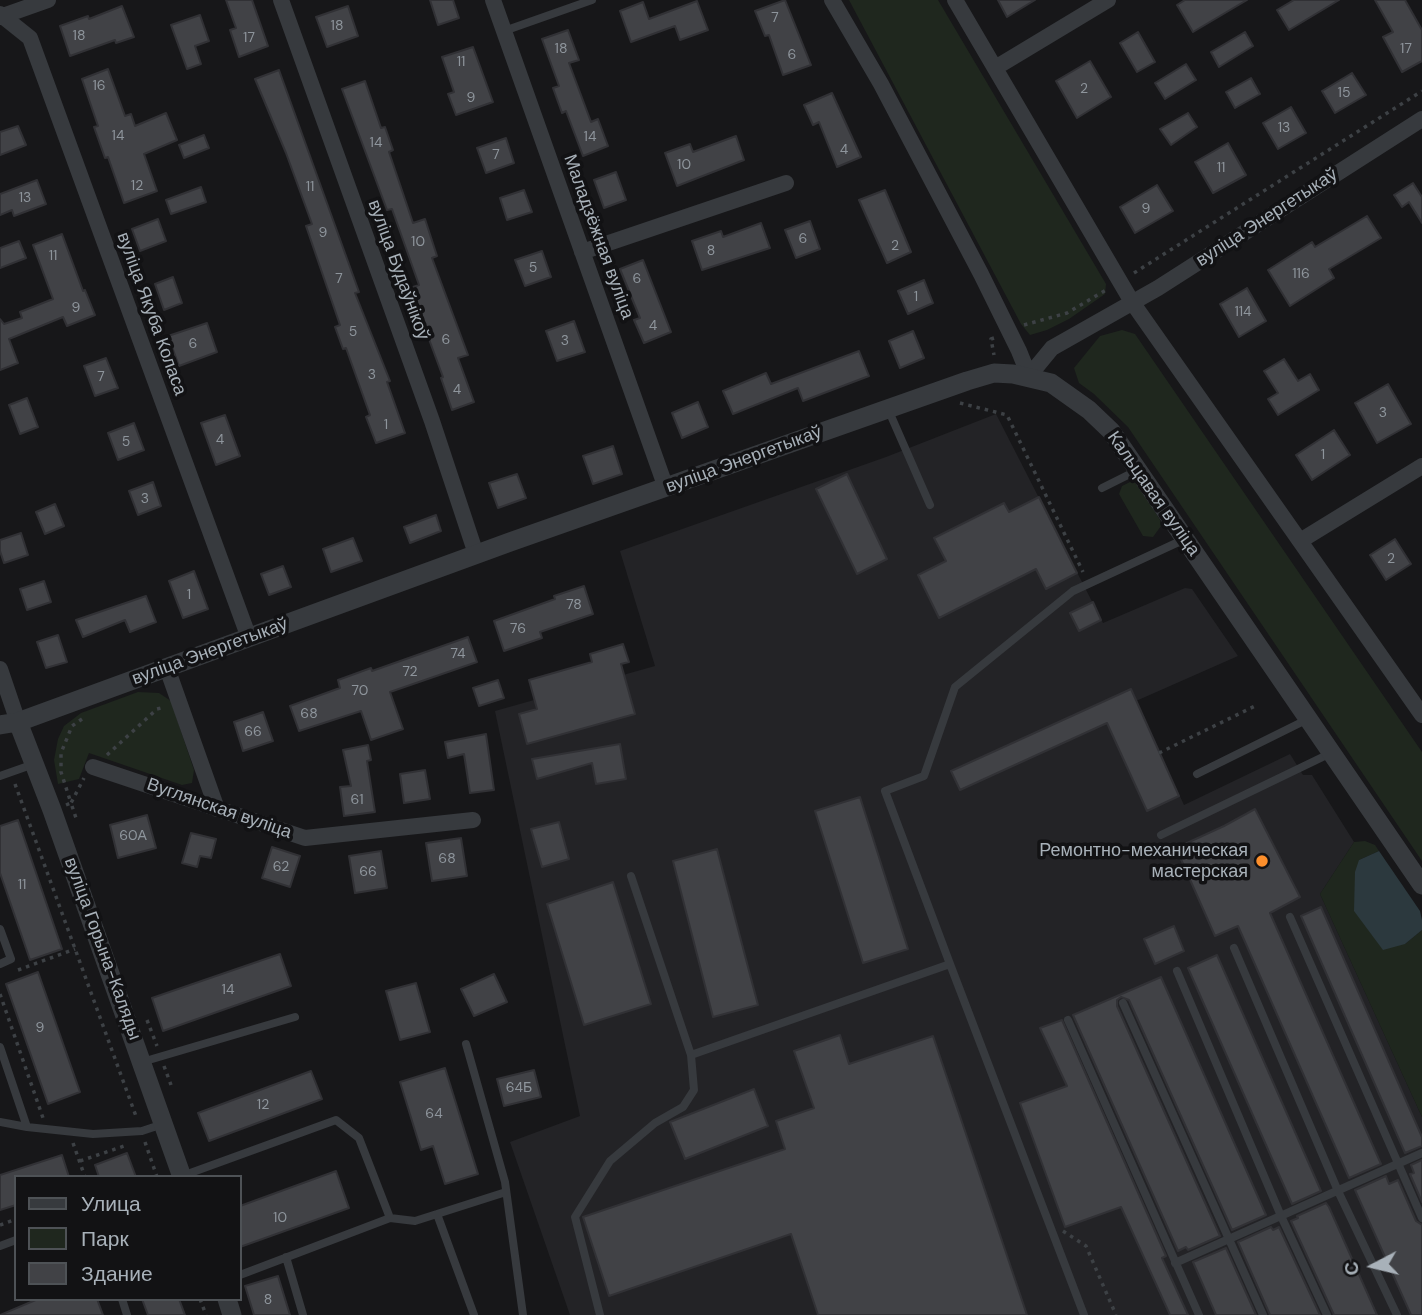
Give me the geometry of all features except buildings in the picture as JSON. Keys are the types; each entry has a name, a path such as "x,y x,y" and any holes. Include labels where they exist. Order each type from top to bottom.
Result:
{"street":[{"path":"1,16 48,0"},
{"name":"вуліца Будаўнікоў","path":"281,0 432,421 476,554"},
{"name":"Маладзёжная вуліца","path":"493,0 666,488"},
{"path":"832,0 881,84 981,274 1029,376"},
{"path":"955,0 1132,302 1422,715"},
{"path":"995,68 1108,0"},
{"name":"вуліца Якуба Коласа","path":"1,16 30,38 249,638"},
{"name":"вуліца Энергетыкаў","path":"9,724 476,554 888,409 994,373 1029,376 1052,348 1132,302 1422,119"},
{"path":"582,252 786,183"},
{"name":"Кальцавая вуліца","path":"1029,376 1051,383 1089,410 1111,430 1422,885"},
{"path":"1300,541 1422,466"},
{"path":"0,668 9,724"},
{"path":"167,668 217,809"},
{"name":"вуліца Горына-Каляды","path":"9,724 35,764 182,1175"},
{"name":"Вуглянская вуліца","path":"93,767 305,838 473,820"}],"lane":[{"path":"504,31 592,0"},
{"path":"888,409 930,505"},
{"path":"1102,488 1138,470"},
{"path":"1084,1315 885,791 924,776 955,687 1073,591 1185,539"},
{"path":"1197,774 1308,719"},
{"path":"1161,835 1331,753"},
{"path":"0,776 35,764"},
{"path":"600,1315 575,1217 610,1161 655,1123 682,1107 694,1090 691,1055 631,876"},
{"path":"1290,916 1422,1217"},
{"path":"0,929 11,959 0,964"},
{"path":"1234,948 1338,1191 1397,1315"},
{"path":"691,1055 950,964"},
{"path":"1177,971 1281,1216 1327,1315"},
{"path":"1123,1003 1263,1315"},
{"path":"142,1062 295,1017"},
{"path":"1068,1020 1199,1315"},
{"path":"467,1044 506,1192 523,1315"},
{"path":"0,1046 26,1127"},
{"path":"185,1175 336,1120 359,1138 390,1218"},
{"path":"0,1122 93,1134 143,1135 164,1124"},
{"path":"1175,1262 1422,1153"},
{"path":"242,1274 390,1218 415,1221 506,1192"},
{"path":"437,1214 474,1315"},
{"path":"286,1257 303,1315"}],"path":[{"path":"1070,561 1076,558"},
{"path":"85,717 72,726 61,754 61,772 71,803 85,776 93,767 157,709 180,702"},
{"path":"1159,753 1255,706"},
{"path":"10,772 156,1175"},
{"path":"10,973 75,949"},
{"path":"0,994 47,1129"},
{"path":"68,1131 84,1175"},
{"path":"80,1161 143,1135"},
{"path":"1052,1231 1066,1231 1086,1246 1116,1315"}],"shaded area":[{"path":"996,414 1103,623 1185,588 1192,589 1238,656 1136,701 1184,805 1290,754 1303,775 1312,775 1354,842 1320,894 1422,1117 1422,1315 570,1315 510,1142 580,1116 495,711 655,666 620,551 886,457"},
{"path":"1379,851 1420,911 1422,920 1422,930 1405,944 1383,950 1354,911 1355,872 1359,860"}],"green space":[{"path":"849,0 938,0 1106,284 1105,294 1069,319 1030,335 1021,324"},
{"path":"1122,330 1135,334 1422,752 1422,861 1128,427 1079,383 1074,368 1100,336"},
{"path":"1132,481 1137,482 1160,520 1161,526 1153,537 1143,536 1119,494 1122,486"},
{"path":"138,692 159,693 171,701 194,770 192,783 182,785 89,753 79,779 58,784 54,760 64,726 81,713"},
{"path":"1365,841 1375,845 1379,851 1359,860 1405,944 1422,930 1422,1117 1320,894 1354,842"}],"place":[{"name":"Ремонтно-механическая мастерская","path":"1262,861"}]}
